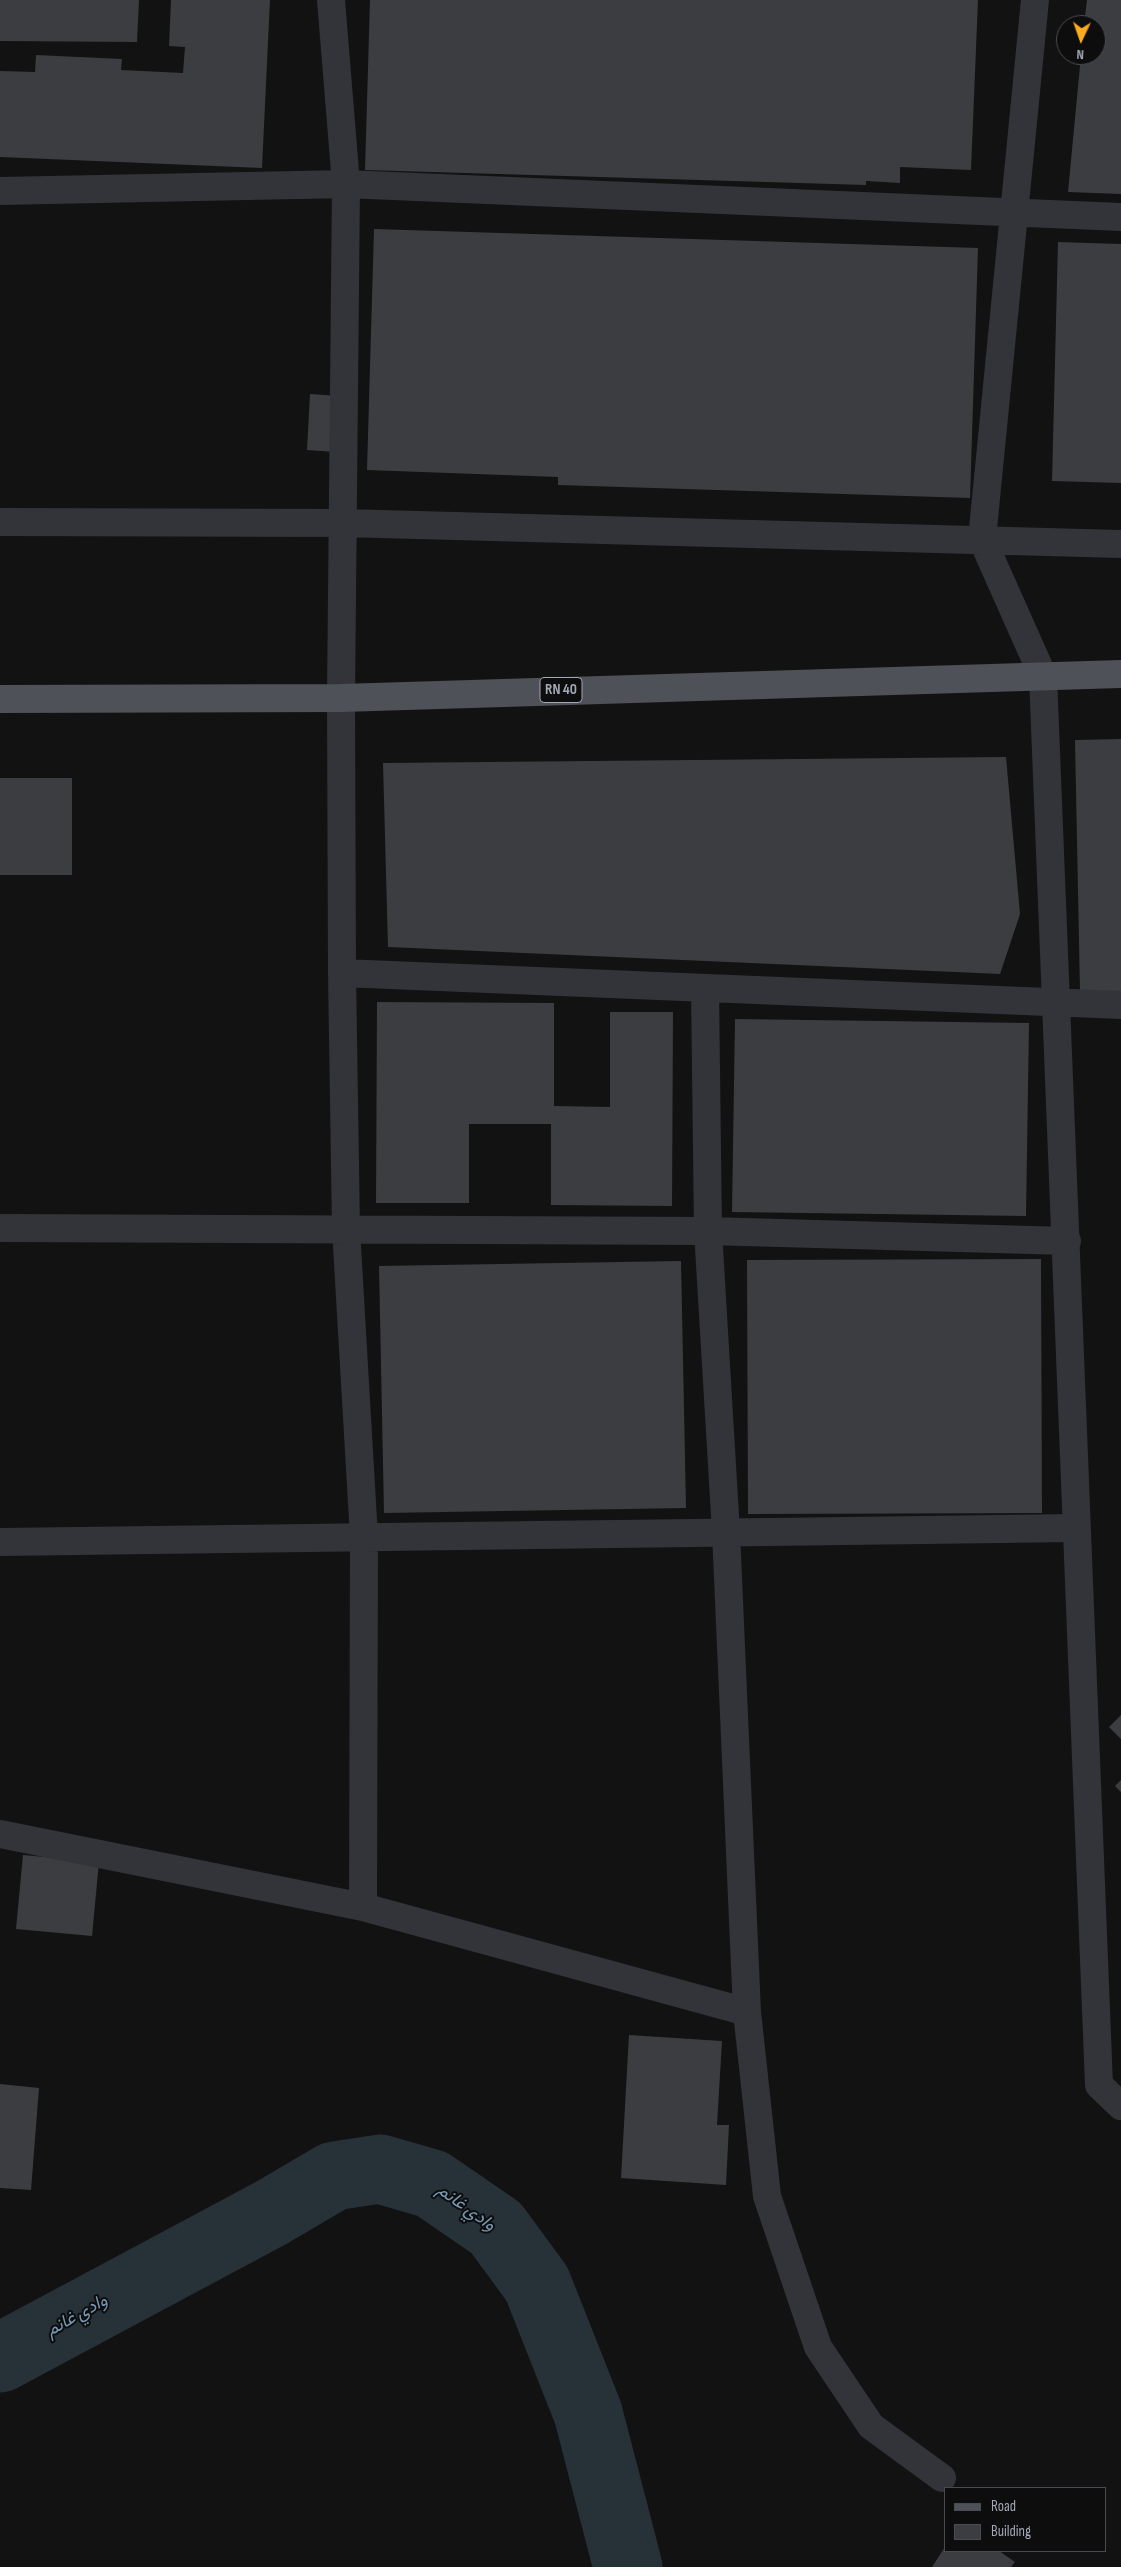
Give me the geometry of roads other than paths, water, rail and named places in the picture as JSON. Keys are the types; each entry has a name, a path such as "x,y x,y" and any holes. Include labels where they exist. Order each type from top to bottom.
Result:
{"main road":[{"name":"RN 40","path":"0,699 341,698 1121,674"}],"street":[{"path":"331,0 346,184 341,698 342,973 346,1229 364,1537 363,1907"},
{"path":"1035,0 982,539 1043,676 1055,1002 1067,1241 1076,1528 1099,2085 1121,2106"},
{"path":"0,191 346,184 1121,217"},
{"path":"0,522 344,522 1121,544"},
{"path":"342,973 1121,1005"},
{"path":"705,988 708,1231 726,1532 747,2012 767,2196 818,2347 871,2426 942,2478"},
{"path":"0,1228 708,1231 1067,1241"},
{"path":"0,1542 1076,1528"},
{"path":"0,1834 363,1907 747,2012"}],"waterway":[{"name":"وادي غانم","path":"0,2358 271,2213 334,2176 380,2169 432,2184 496,2228 537,2284 588,2413 628,2567"}]}
